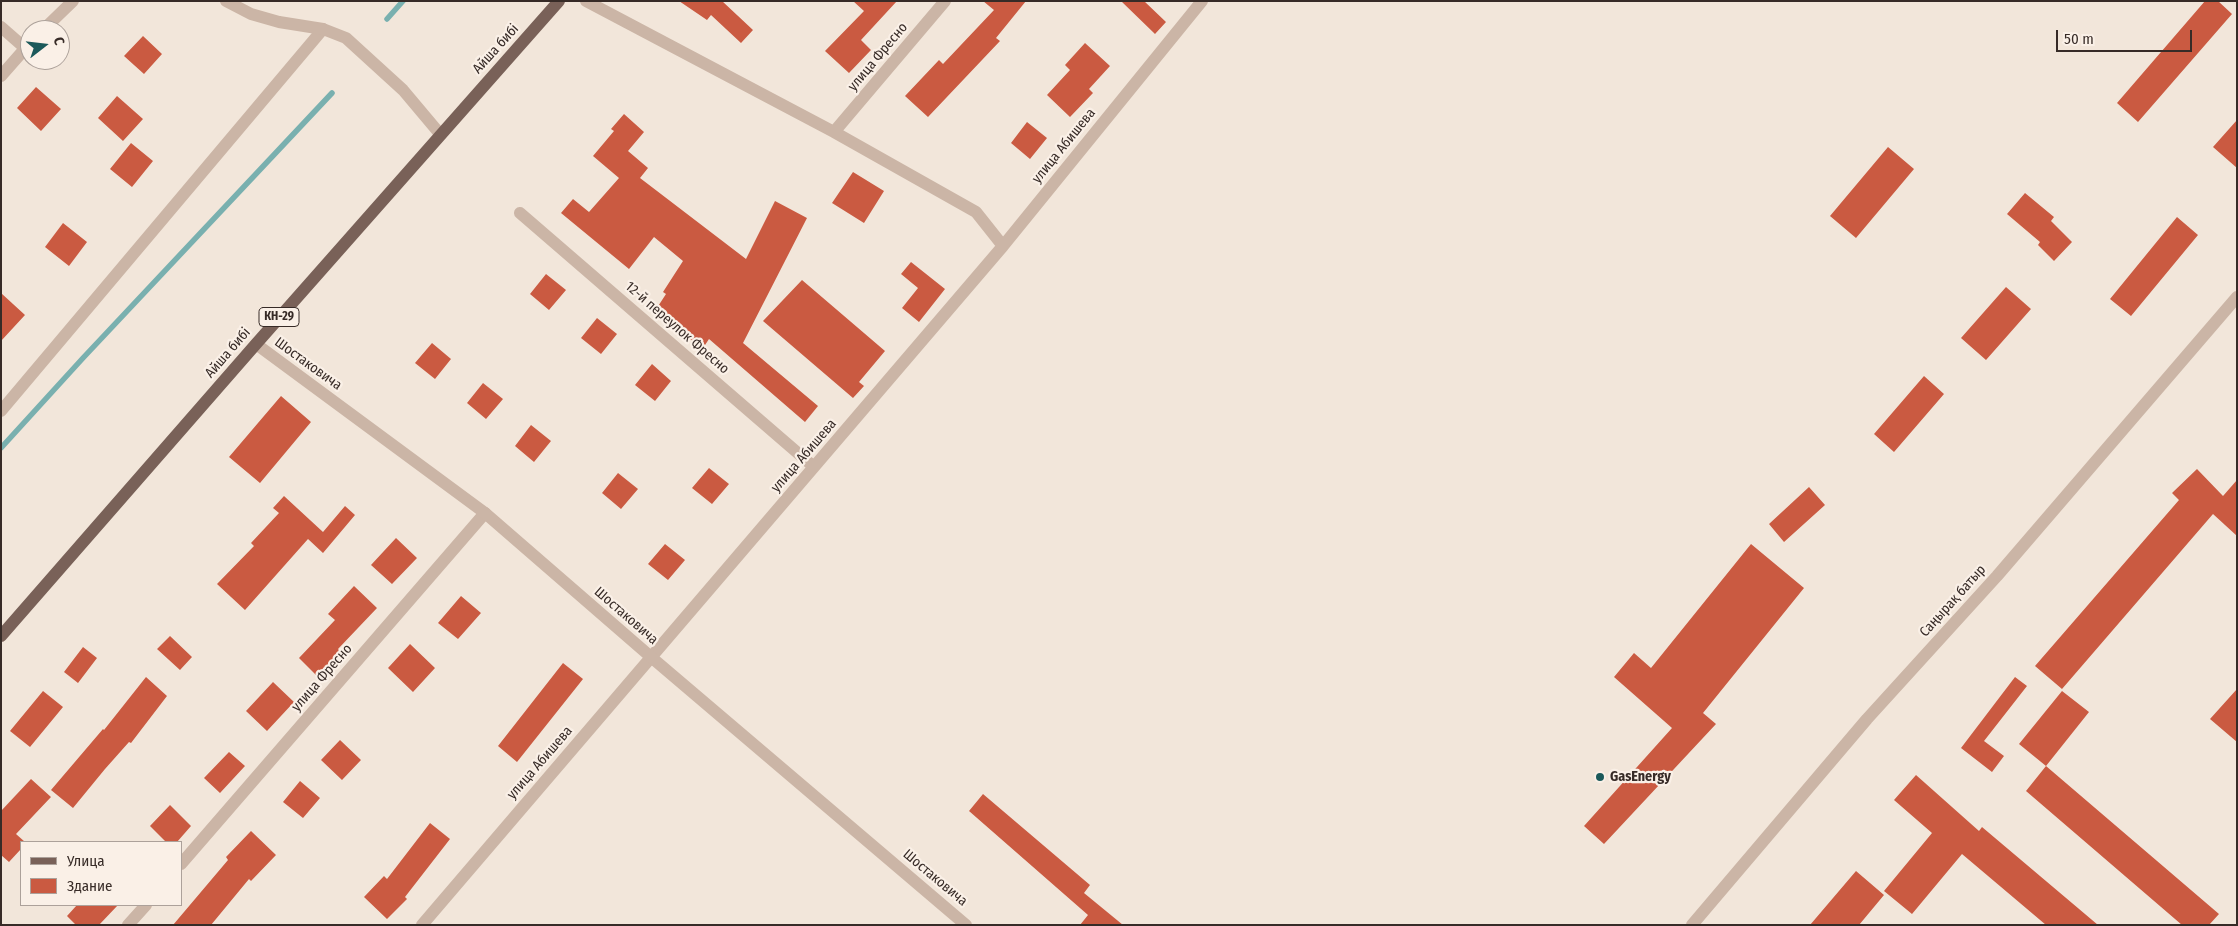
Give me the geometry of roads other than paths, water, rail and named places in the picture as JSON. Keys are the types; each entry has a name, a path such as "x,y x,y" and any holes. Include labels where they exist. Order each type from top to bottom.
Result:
{"main road":[{"name":"Айша бибі","path":"1,636 440,134 559,1"}],"street":[{"path":"53,20 73,1"},
{"path":"226,1 251,14 279,22 323,29 346,38 402,90 440,134"},
{"path":"586,1 834,132 976,212 1003,246"},
{"name":"улица Фресно","path":"834,132 945,1"},
{"name":"улица Абишева","path":"422,925 1003,246 1202,1"},
{"path":"1,27 20,40"},
{"path":"1,411 323,29"},
{"path":"1,76 20,54"},
{"name":"12-й переулок Фресно","path":"520,213 814,467"},
{"name":"Саңырақ батыр","path":"1692,925 1867,719 1997,576 2237,297"},
{"name":"Шостаковича","path":"256,344 485,513 650,657 966,925"},
{"name":"улица Фресно","path":"182,863 485,513"},
{"path":"128,925 145,906"}],"waterway":[{"path":"387,19 403,1"},
{"path":"1,448 332,93"}],"place":[{"name":"GasEnergy","path":"1600,777"}]}
